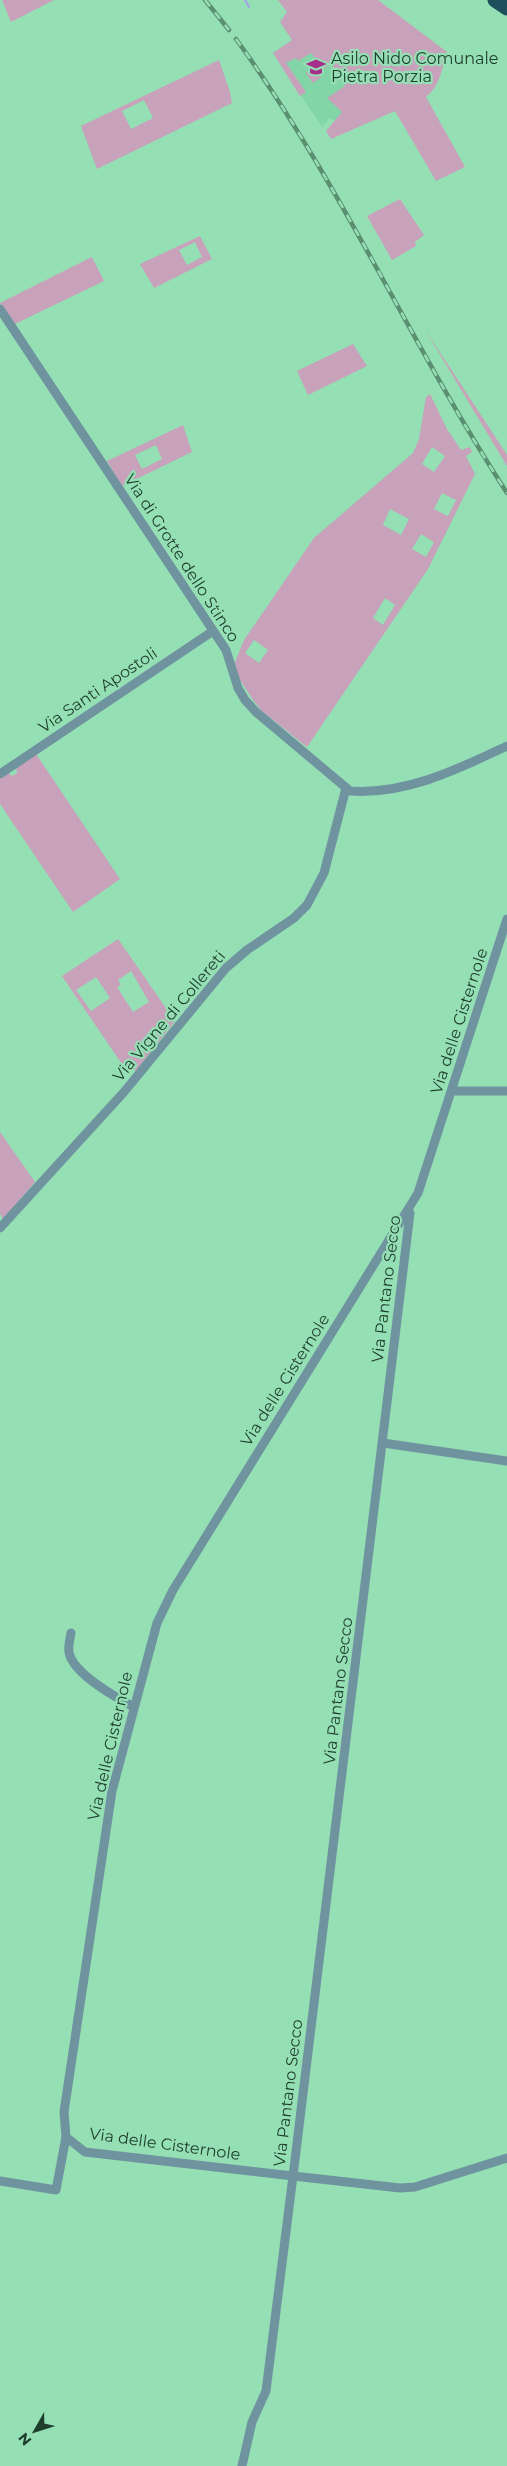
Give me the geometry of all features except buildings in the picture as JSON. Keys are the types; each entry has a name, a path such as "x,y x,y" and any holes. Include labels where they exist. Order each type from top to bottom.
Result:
{"highway":[{"path":"495,0 507,8"}],"street":[{"name":"Via di Grotte dello Stinco","path":"0,309 226,650 238,688 245,700 346,788"},
{"name":"Via Santi Apostoli","path":"0,774 213,632"},
{"path":"346,788 364,792 440,777 507,746"},
{"name":"Via Vigne di Collereti","path":"0,1228 124,1092 226,968 247,950 294,918 307,905 324,873 346,788"},
{"name":"Via delle Cisternole","path":"507,919 418,1193 189,1560 157,1623 112,1791 64,2112 66,2137 85,2152 400,2188 415,2186 507,2158"},
{"path":"452,1091 507,1091"},
{"name":"Via Pantano Secco","path":"293,2176 410,1208"},
{"path":"382,1443 507,1461"},
{"path":"71,1632 69,1654 73,1662 95,1684 134,1707"},
{"path":"0,2181 56,2190 66,2137"},
{"path":"242,2466 252,2422 266,2391 293,2176"}],"shaded area":[{"path":"2,0 54,0 11,22"},
{"path":"278,0 378,0 447,52 437,82 431,93 426,97 465,167 436,181 395,111 331,139 326,131 342,112 327,98 345,86 331,64 318,73 321,77 313,83 306,73 319,64 311,53 298,61 296,58 286,63 306,92 300,96 273,53 292,40 280,22 287,12"},
{"name":"Asilo Nido Comunale Pietra Porzia","path":"285,16 367,80 335,121 330,118 322,127 273,53 292,40 280,22"},
{"path":"219,60 232,103 97,169 81,126","holes":["144,100 153,118 131,129 122,111"]},
{"path":"400,199 424,235 415,242 416,246 392,260 367,216"},
{"path":"200,236 212,259 154,288 140,264","holes":["195,242 202,257 187,265 179,250"]},
{"path":"92,257 104,281 15,324 0,303"},
{"path":"424,328 507,455 507,466"},
{"path":"353,344 367,366 308,395 297,371"},
{"path":"430,394 447,429 461,450 470,447 472,452 466,456 475,474 428,569 307,747 262,711 237,675 235,662 244,640 314,538 413,453 419,439 426,397","holes":["432,447 445,456 434,472 422,464","442,493 456,500 448,516 434,509","390,509 409,519 401,535 383,525","421,534 434,542 426,557 412,549","385,598 395,605 383,625 373,618","254,640 268,650 259,663 245,653"]},
{"path":"183,425 192,452 122,486 107,461","holes":["156,445 162,459 142,469 135,455"]},
{"path":"36,754 120,879 73,912 0,804 0,778 8,772 12,776 17,773 16,767"},
{"path":"118,939 175,1021 136,1071 130,1066 126,1070 62,976","holes":["131,971 149,1002 133,1012 117,987 121,985 118,980","96,977 110,998 91,1011 76,990"]},
{"path":"0,1132 35,1182 3,1219 0,1214"}],"waterway":[{"path":"245,0 249,7"}],"railway":[{"path":"205,0 229,30"},
{"path":"236,39 274,93 309,149 439,380 507,493"}],"place":[{"name":"Asilo Nido Comunale Pietra Porzia","path":"316,67"}]}
